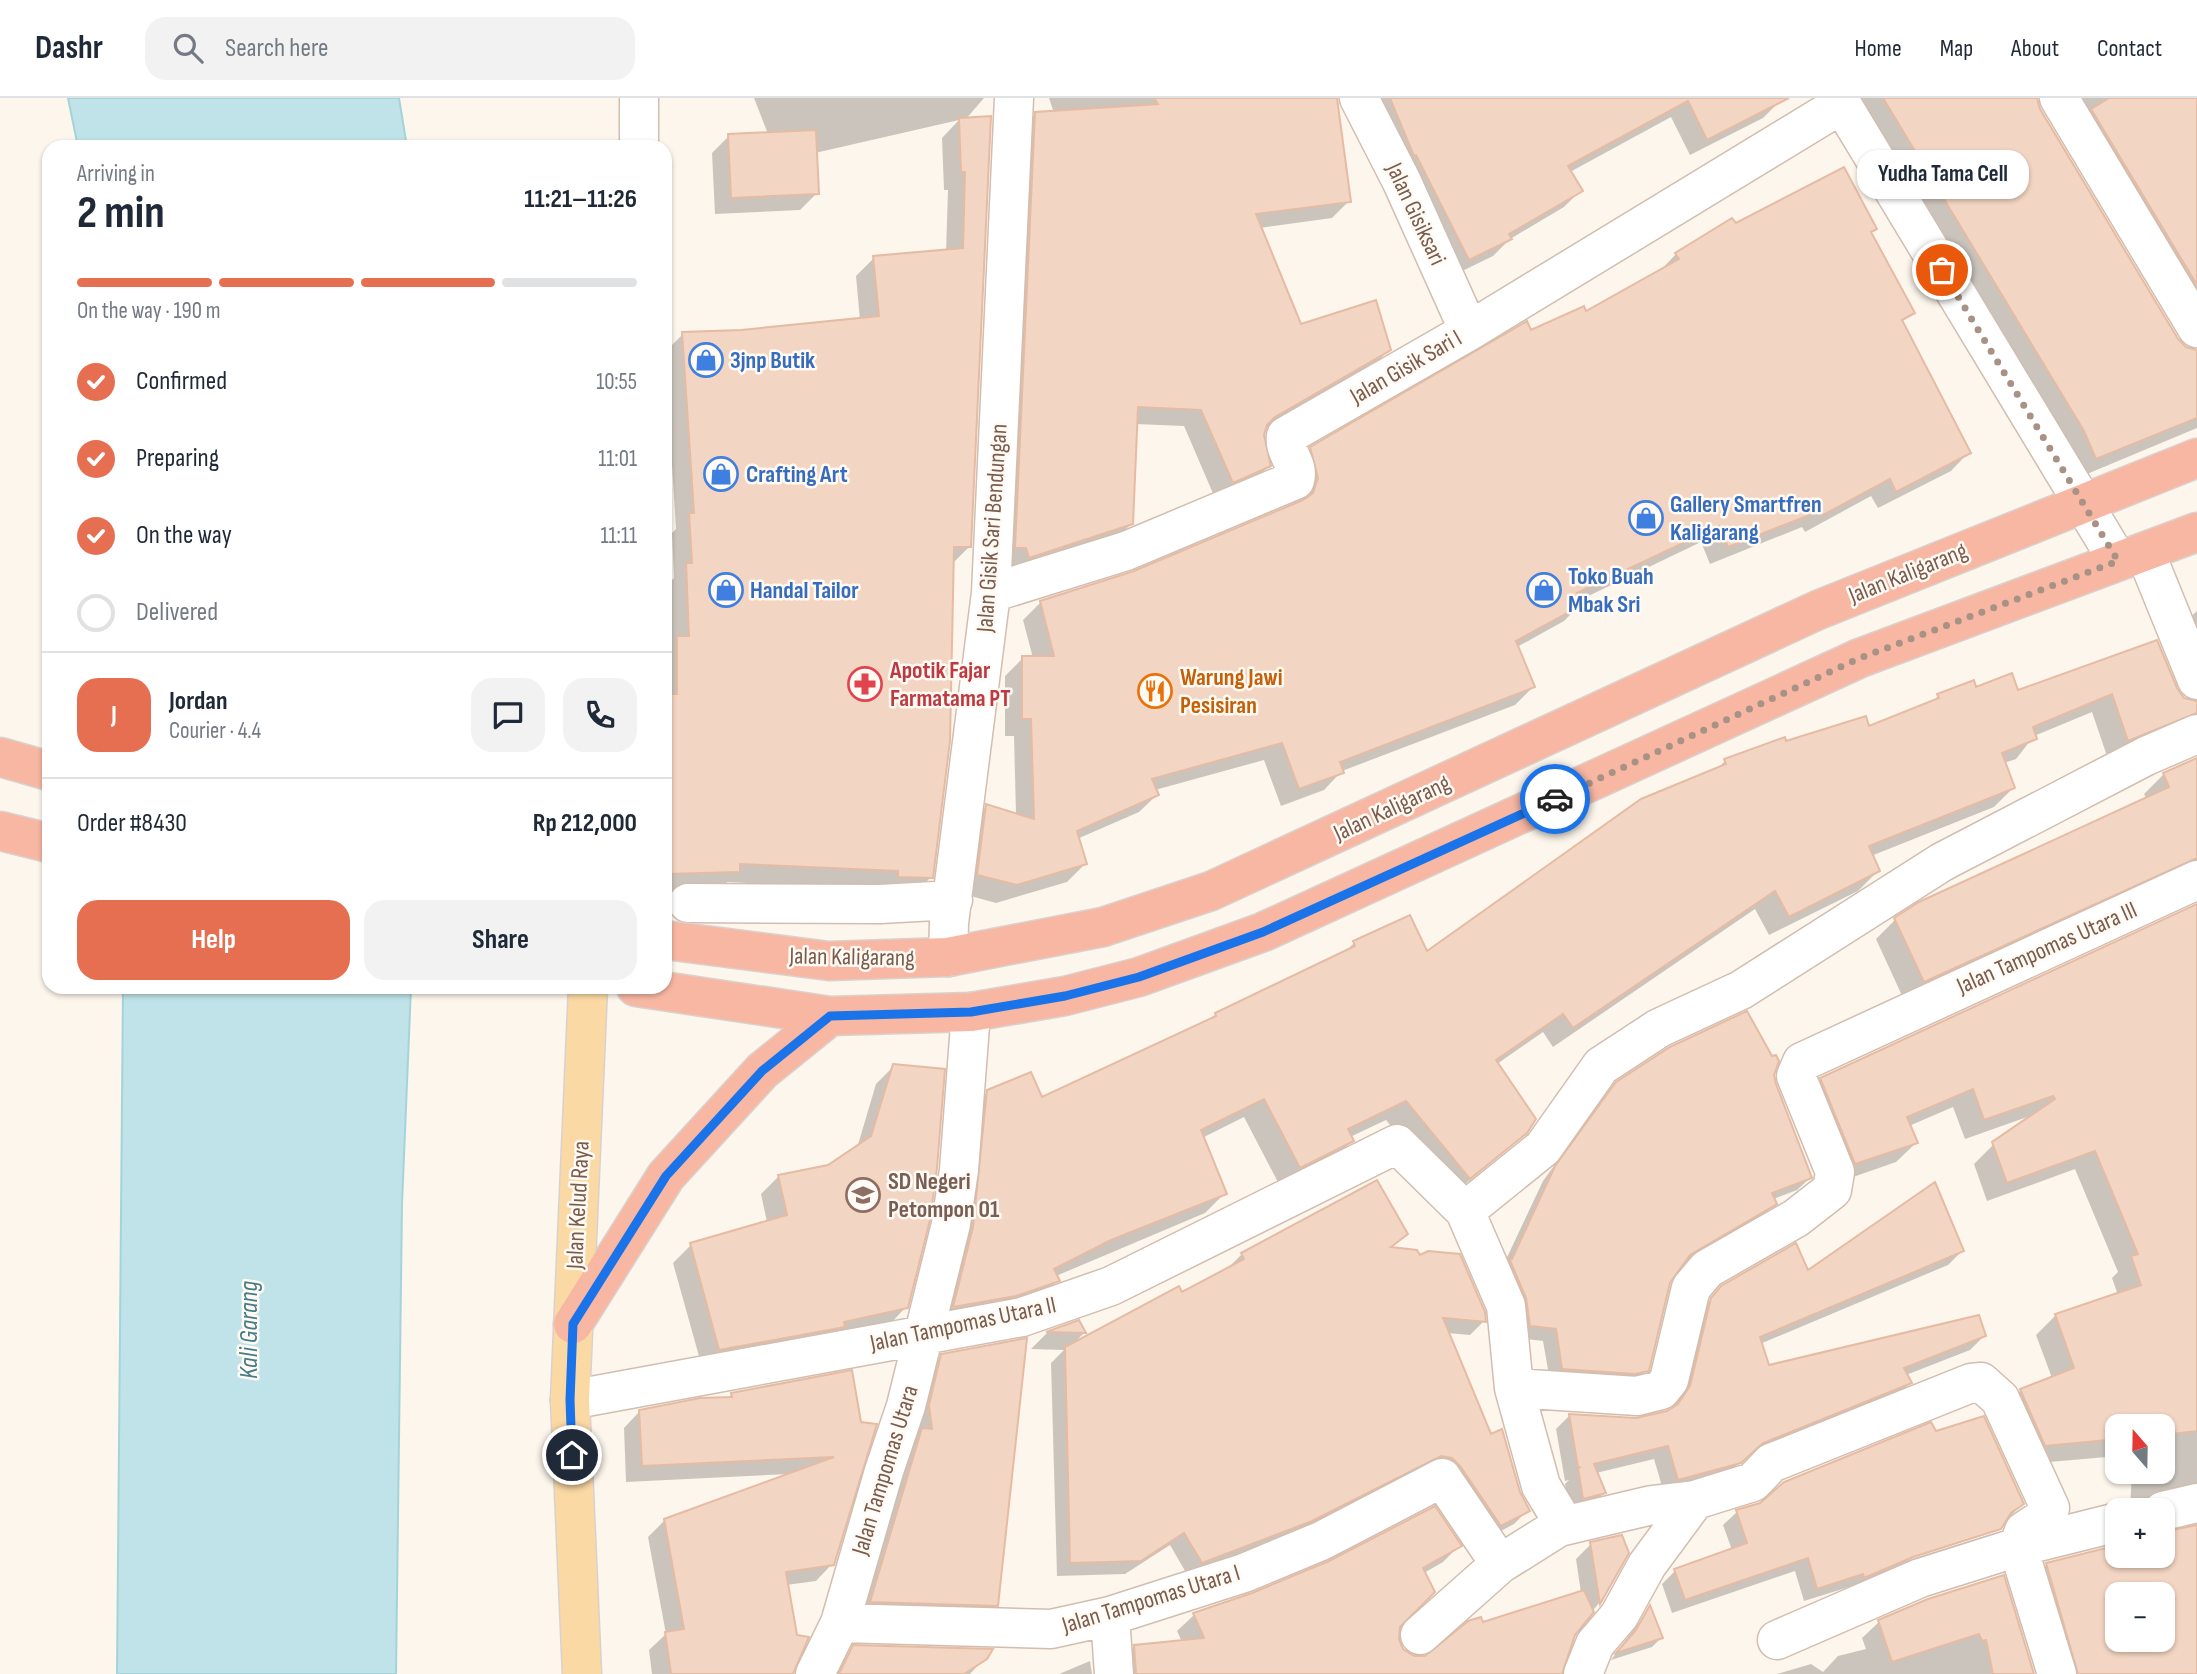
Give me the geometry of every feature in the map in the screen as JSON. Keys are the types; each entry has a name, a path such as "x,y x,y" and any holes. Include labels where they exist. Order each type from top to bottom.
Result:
{"highway":[{"name":"Jalan Kaligarang","path":"672,941 829,961 948,957 1103,927 1211,891 1818,610 2197,458"},
{"path":"672,992 830,1016 971,1012 1065,996 1139,977 1263,932 1860,658 2197,533"},
{"path":"0,757 42,769"},
{"path":"1347,829 1380,879"},
{"path":"0,831 42,841"},
{"path":"573,1324 666,1176 762,1071 830,1016"}],"main road":[{"name":"Jalan Kelud Raya","path":"582,1674 570,1400 588,994"}],"street":[{"path":"639,98 639,140"},
{"name":"Jalan Gisik Sari Bendungan","path":"948,957 991,593 1014,98"},
{"name":"Jalan Gisiksari","path":"1359,98 1402,182 1469,331"},
{"path":"1840,101 2083,503 2131,557 2197,680"},
{"name":"Jalan Gisik Sari I","path":"991,593 1126,551 1295,480 1298,471 1285,443 1286,436 1469,331 1840,101"},
{"path":"2070,102 2197,328"},
{"path":"1559,1527 1558,1514 1541,1486 1514,1388 1506,1306 1465,1211 1543,1148 1601,1066 1659,1028 1741,990 1942,862 2146,756 2197,734"},
{"name":"Jalan Tampomas Utara III","path":"1514,1388 1637,1396 1661,1390 1669,1380 1691,1288 1698,1279 1707,1269 1796,1218 1832,1190 1835,1172 1796,1076 1797,1068 1806,1059 2197,880"},
{"path":"688,903 880,904 953,900"},
{"name":"Jalan Tampomas Utara","path":"815,1674 840,1623 884,1471 906,1406 953,1210 971,1012"},
{"name":"Jalan Tampomas Utara II","path":"570,1400 924,1333 1023,1317 1111,1286 1397,1144 1465,1211"},
{"path":"1420,1635 1500,1564 1559,1527 1652,1504 1695,1500 1753,1482 1771,1463 1971,1383 1981,1382 2000,1399 2050,1508 2048,1515 2021,1534 2018,1547 2057,1674"},
{"name":"Jalan Tampomas Utara I","path":"840,1623 1051,1629 1110,1616 1244,1573 1321,1541 1441,1478 1500,1564"},
{"path":"1583,1674 1595,1644 1619,1616 1647,1566 1695,1500"},
{"path":"2175,1508 2197,1503"},
{"path":"1777,1640 1920,1578 2018,1547 2105,1525"},
{"path":"1110,1616 1114,1674"}],"water":[{"path":"68,98 399,98 406,140 77,140"},
{"name":"Kali Garang","path":"123,994 411,994 402,1204 396,1674 117,1674"}],"building":[{"path":"1154,98 1337,98 1351,202 1256,214 1301,324 1376,300 1391,350 1275,417 1267,425 1264,435 1271,466 1233,483 1201,410 1138,407 1133,524 1029,558 1026,548 1015,548 1035,112 1158,104"},
{"path":"1390,98 1789,98 1707,140 1688,101 1568,166 1583,191 1509,234 1512,239 1469,260 1416,155 1414,156"},
{"path":"1883,98 2037,98 2040,109 2178,339 2186,347 2197,350 2197,418 2096,459 2084,431"},
{"path":"2109,98 2197,98 2197,285 2091,109"},
{"path":"991,116 971,547 954,547 950,741 933,878 898,877 898,871 740,864 740,872 672,874 672,694 677,694 677,636 689,636 686,563 692,563 689,513 694,513 682,332 741,330 879,316 873,256 963,248 965,172 961,172 959,118"},
{"path":"816,130 819,194 731,198 728,134"},
{"path":"1844,167 1877,229 1871,232 1915,313 1902,320 1971,453 1896,492 1890,479 1823,515 1820,511 1728,547 1719,526 1577,593 1584,604 1516,641 1535,687 1340,762 1344,773 1299,789 1282,743 1152,779 1159,795 1077,831 1087,864 1017,885 977,875 986,804 1034,819 1031,719 1022,719 1022,656 1054,656 1040,601 1134,571 1303,500 1313,493 1318,478 1310,447 1527,321 1531,330 1584,306 1586,311 1679,259 1675,253 1732,218 1736,223"},
{"path":"2157,640 2177,688 2184,698 2197,701 2197,713 2128,741 2112,694 2033,727 2037,739 2002,753 2015,788 1869,846 1880,871 1789,917 1775,891 1573,1028 1563,1014 1496,1060 1536,1119 1527,1133 1470,1179 1406,1101 1348,1129 1354,1141 1300,1168 1264,1099 1201,1130 1227,1194 1111,1240 1054,1269 1060,1281 1016,1296 953,1307 973,1227 987,1090 1031,1072 1042,1097 1216,1016 1215,1013 1355,946 1353,941 1410,915 1427,951 1641,799 1726,764 1724,759 1785,737 1786,741 1866,716 1869,726 1939,698 1937,694 1974,680 1976,687 2012,673 2018,690"},
{"path":"2197,758 2197,858 1924,982 1894,918 1919,902 2169,787 2163,773"},
{"path":"2197,904 2197,1431 2175,1434 2175,1414 2105,1414 2105,1440 2045,1446 2020,1389 2074,1368 2055,1314 2141,1285 2131,1256 2138,1254 2095,1151 2007,1183 1992,1142 2055,1099 2053,1096 1984,1120 1973,1089 1907,1117 1918,1143 1855,1164 1820,1078"},
{"path":"1747,1011 1772,1056 1776,1055 1779,1061 1774,1075 1776,1084 1812,1178 1772,1193 1777,1204 1690,1255 1670,1283 1649,1371 1635,1374 1562,1369 1556,1329 1530,1326 1526,1298 1509,1258 1512,1259 1555,1166 1616,1082 1670,1047"},
{"name":"SD Negeri Petompon 01","path":"893,1064 945,1069 930,1220 908,1308 844,1322 845,1327 719,1350 690,1243 787,1215 778,1175 828,1165 871,1136"},
{"path":"1377,1180 1408,1234 1391,1247 1417,1250 1420,1255 1428,1251 1460,1254 1485,1312 1486,1322 1443,1318 1491,1434 1502,1429 1520,1492 1530,1511 1501,1526 1460,1466 1452,1458 1441,1456 1312,1521 1202,1563 1184,1533 1141,1561 1070,1563 1065,1347 1179,1286 1182,1292 1244,1259 1241,1253"},
{"path":"1935,1182 1964,1251 1760,1337 1769,1365 1979,1315 1986,1336 1904,1368 1912,1383 1763,1443 1741,1463 1678,1480 1668,1446 1594,1464 1606,1493 1583,1499 1569,1414 1636,1418 1667,1411 1678,1404 1690,1386 1711,1298 1721,1286 1796,1243 1808,1270"},
{"path":"1079,1320 1086,1333 1046,1332"},
{"path":"1027,1338 998,1606 870,1602 922,1428 932,1429 929,1405 941,1354"},
{"path":"852,1370 861,1422 877,1424 834,1565 786,1572 797,1635 809,1637 793,1674 671,1674 665,1632 684,1629 664,1519 834,1457 642,1466 639,1410 700,1398 732,1397 731,1393"},
{"path":"1984,1416 2024,1504 2011,1513 2001,1529 1913,1557 1864,1578 1863,1574 1817,1589 1808,1558 1685,1600 1674,1569 1747,1543 1736,1510 1760,1503 1784,1482 1931,1422 1936,1431"},
{"path":"1435,1506 1462,1546 1423,1568 1435,1592 1400,1627 1399,1639 1403,1649 1414,1656 1425,1656 1468,1621 1481,1617 1483,1622 1584,1590 1594,1612 1575,1635 1562,1674 1136,1674 1134,1645 1204,1638 1193,1613 1252,1593 1329,1561"},
{"path":"2197,1525 2197,1674 2078,1674 2046,1563 2105,1548 2105,1568 2175,1568 2175,1530"},
{"path":"1622,1535 1629,1553 1600,1604 1590,1542"},
{"path":"2004,1575 2034,1674 1993,1674 1986,1640 1982,1641 1979,1634 1892,1662 1878,1620 1928,1599"},
{"path":"1650,1605 1663,1638 1616,1653 1636,1630"},
{"path":"853,1645 993,1649 987,1659 964,1674 839,1674"}],"way so far":[{"path":"1555,799 1860,658 2118,561 1942,270"}],"place":[{"name":"Yudha Tama Cell","path":"1942,270"},
{"name":"3jnp Butik","path":"706,360"},
{"name":"Crafting Art","path":"721,474"},
{"name":"Gallery Smartfren Kaligarang","path":"1646,518"},
{"name":"Handal Tailor","path":"726,590"},
{"name":"Toko Buah Mbak Sri","path":"1544,590"},
{"name":"Apotik Fajar Farmatama PT","path":"865,684"},
{"name":"Warung Jawi Pesisiran","path":"1155,691"},
{"name":"SD Negeri Petompon 01","path":"863,1195"}],"route":[{"path":"572,1455 570,1400 573,1324 666,1176 762,1071 830,1016 971,1012 1065,996 1139,977 1263,932 1555,799"}]}
